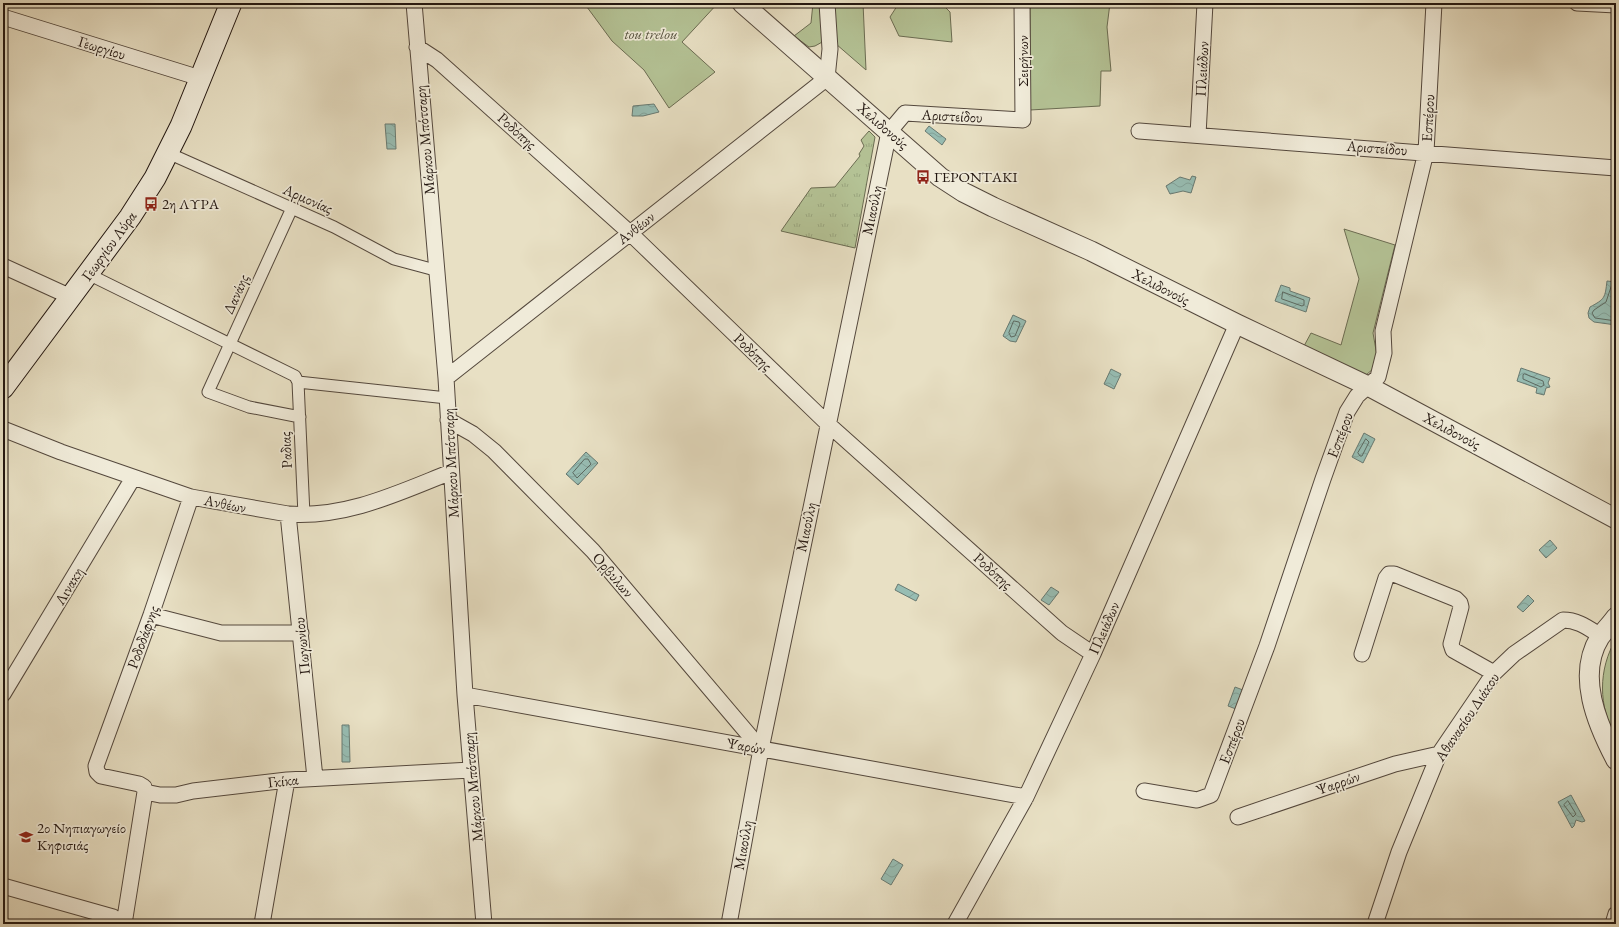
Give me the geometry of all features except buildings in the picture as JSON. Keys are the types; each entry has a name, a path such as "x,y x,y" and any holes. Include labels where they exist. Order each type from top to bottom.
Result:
{"main road":[{"name":"Γεωργίου Λύρα","path":"3,388 134,211 155,178 168,153 231,3"}],"street":[{"name":"Μάρκου Μπότσαρη","path":"414,3 435,270 446,378 471,770 484,924"},
{"name":"Χελιδονούς","path":"742,3 940,177 963,192 1090,251 1237,324 1368,386 1616,519"},
{"path":"827,3 830,49 827,78"},
{"name":"Σειρήνων","path":"1022,3 1023,120"},
{"name":"Πλειάδων","path":"1198,135 1205,3"},
{"name":"Εσπέρου","path":"1144,791 1197,800 1211,795 1267,646 1347,412 1357,396 1378,377 1384,353 1383,330 1426,152 1434,3"},
{"path":"1577,3 1616,5"},
{"name":"Γεωργίου","path":"3,17 200,78"},
{"name":"Ροδόπης","path":"417,47 437,60 630,232 828,424 1062,632 1093,654"},
{"name":"Ανθέων","path":"446,378 827,78"},
{"name":"Αριστείδου","path":"889,132 905,113 1023,120"},
{"name":"Αριστείδου","path":"1139,131 1426,152 1616,168"},
{"name":"Μιαούλη","path":"729,924 760,749 889,132"},
{"name":"Αρμονίας","path":"168,153 334,227 394,258 435,270"},
{"name":"Δανάης","path":"292,208 208,392 249,407 300,417"},
{"path":"3,266 71,297"},
{"path":"88,274 295,376 298,382 447,398"},
{"name":"Πλειάδων","path":"955,924 1026,797 1093,654 1237,324"},
{"name":"Ραδιας","path":"298,382 304,515"},
{"name":"Ορβυλων","path":"448,420 473,434 494,451 593,551 760,749"},
{"name":"Ανθέων","path":"3,429 133,478 191,497 288,514 304,515 332,513 357,508 451,472"},
{"name":"Λινακη","path":"3,694 133,478"},
{"name":"Ροδοδάφνης","path":"101,776 97,772 96,766 151,615 191,497"},
{"name":"Πωγωνίου","path":"288,514 315,778"},
{"path":"1362,654 1386,578 1389,574 1394,574 1460,602 1461,607 1451,644 1453,650 1494,673"},
{"path":"151,615 221,633 301,633"},
{"path":"1616,617 1601,636 1591,662 1590,678 1591,695 1600,726 1616,760"},
{"name":"Αθανασίου Διάκου","path":"1375,924 1399,852 1439,754 1494,673 1514,654 1563,620 1573,620 1601,636"},
{"name":"Ψαρών","path":"466,695 1026,797"},
{"name":"Ψαρρών","path":"1238,817 1395,764 1439,754"},
{"name":"Γκίκα","path":"101,776 139,784 144,787 145,792 160,795 176,795 193,791 287,780 471,770"},
{"path":"262,924 287,780"},
{"path":"3,886 113,917 124,924 145,792"},
{"path":"1613,924 1616,914"}],"green space":[{"name":"tou trelou","path":"584,3 718,3 682,42 715,72 669,108 644,70 612,41"},
{"path":"813,3 822,3 824,41 815,46 809,47 794,36 811,23"},
{"path":"832,3 863,3 866,70 836,44"},
{"path":"899,3 941,3 950,12 952,42 899,36 890,17"},
{"path":"1030,3 1110,3 1107,27 1111,71 1101,71 1100,106 1030,110"},
{"path":"869,131 875,137 855,248 781,231 811,188 835,187 860,156 859,154 864,146 861,140"},
{"path":"1344,229 1395,245 1373,333 1377,356 1373,369 1366,375 1304,346 1311,333 1341,345 1359,279"},
{"path":"1616,639 1616,737 1606,713 1602,688 1606,663"}],"water":[{"path":"654,104 659,112 643,116 632,116 633,106"},
{"path":"385,124 395,124 396,149 387,149"},
{"path":"929,126 946,139 942,145 925,131"},
{"path":"1192,176 1196,177 1191,193 1183,191 1170,194 1166,186 1180,177 1190,180"},
{"path":"1607,281 1616,282 1616,325 1594,322 1589,318 1588,313 1590,307 1599,302 1605,295"},
{"path":"1281,285 1290,288 1290,291 1310,298 1306,312 1275,301"},
{"path":"1013,315 1026,321 1016,342 1010,341 1003,336"},
{"path":"1521,368 1550,378 1548,383 1550,387 1546,388 1544,395 1536,393 1537,388 1517,381"},
{"path":"1111,369 1121,374 1114,389 1104,384"},
{"path":"1364,433 1375,439 1363,463 1352,457"},
{"path":"586,452 598,463 578,485 566,474"},
{"path":"1550,540 1557,548 1546,558 1539,550"},
{"path":"898,584 919,595 916,601 895,590"},
{"path":"1051,587 1059,592 1049,605 1041,600"},
{"path":"1528,595 1534,601 1523,612 1517,607"},
{"path":"1235,687 1243,690 1236,709 1228,706"},
{"path":"342,725 349,725 350,762 342,762"},
{"path":"1571,795 1585,821 1582,822 1576,820 1572,828 1558,802"},
{"path":"893,859 903,865 891,885 881,879"}],"place":[{"name":"ΓΕΡΟΝΤΑΚΙ","path":"923,177"},
{"name":"2η ΛΥΡΑ","path":"151,204"},
{"name":"2ο Νηπιαγωγείο Κηφισιάς","path":"26,837"}]}
